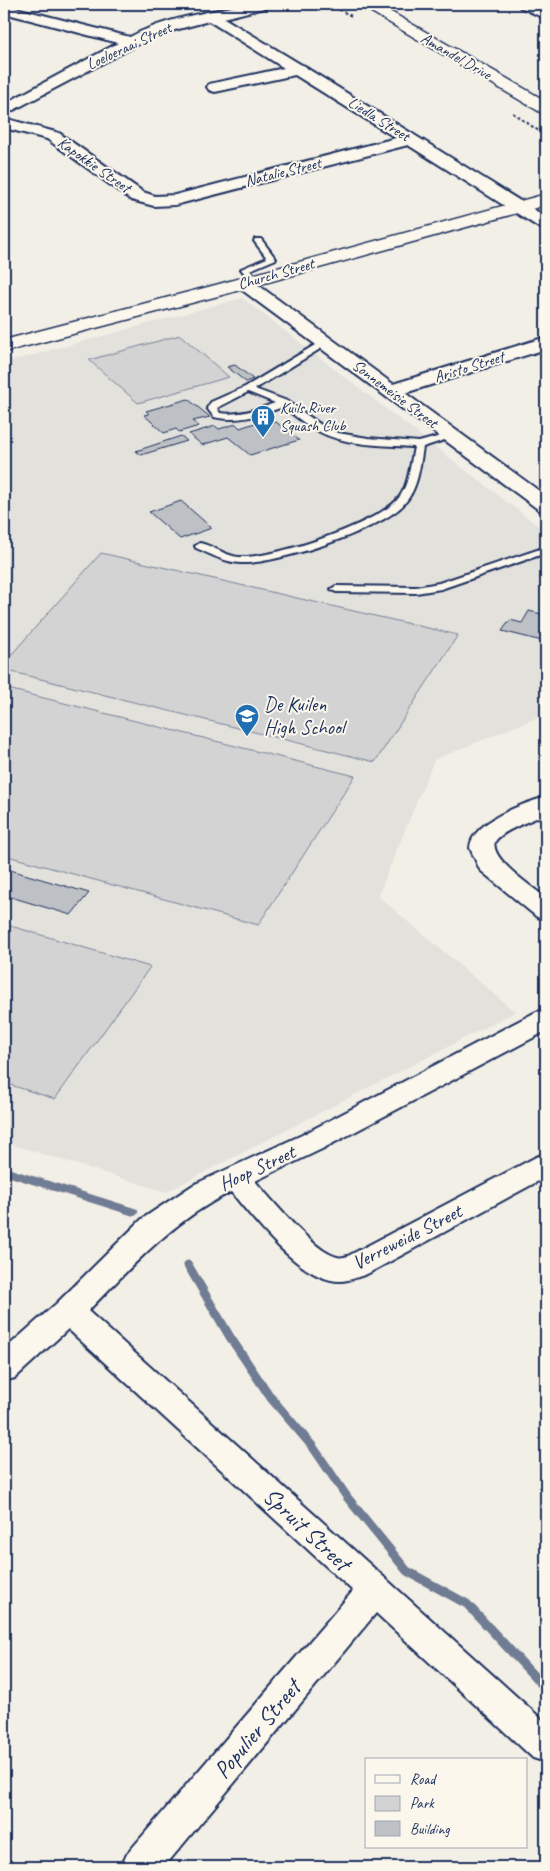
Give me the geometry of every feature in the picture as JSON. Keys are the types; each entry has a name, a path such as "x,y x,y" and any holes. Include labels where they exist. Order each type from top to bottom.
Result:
{"street":[{"name":"Loeloeraai Street","path":"4,110 131,42 163,28 263,4"},
{"name":"Amandel Drive","path":"366,4 546,108"},
{"name":"Amandel Drive","path":"394,4 521,75"},
{"path":"525,4 546,15"},
{"path":"4,9 131,42"},
{"name":"Liedla Street","path":"211,16 300,69 546,224"},
{"path":"215,87 300,69"},
{"name":"Kapokkie Street","path":"4,123 53,136 137,196 154,201"},
{"name":"Natalie Street","path":"154,201 175,200 412,139"},
{"name":"Church Street","path":"4,346 249,282 546,198"},
{"name":"Sonnemeisie Street","path":"249,282 391,391 546,505"},
{"name":"Aristo Street","path":"391,391 546,343"},
{"path":"546,805 496,828 486,835 483,842 484,854 489,864 546,911"},
{"name":"Hoop Street","path":"4,1369 68,1312 153,1227 203,1193 312,1142 546,1019"},
{"name":"Verreweide Street","path":"235,1178 308,1255 323,1265 336,1269 356,1266 546,1164"},
{"name":"Spruit Street","path":"68,1312 546,1746"},
{"name":"Populier Street","path":"140,1867 374,1591"}],"lane":[{"path":"249,282 245,269 272,259 258,241"},
{"path":"284,403 268,409 232,417 222,417 213,412 214,404 248,389 326,342"},
{"path":"248,389 284,403 320,429 336,435 368,441 419,446 452,436"},
{"path":"200,546 222,556 242,560 269,557 387,516 401,503 412,478 419,446"},
{"path":"336,589 416,590 441,586 546,550"}],"shaded area":[{"name":"De Kuilen High School","path":"242,298 546,532 546,714 434,760 378,896 515,1012 166,1192 4,1142 4,363"}],"green space":[{"path":"180,335 229,377 138,403 89,360"},
{"path":"101,553 458,635 375,762 4,670 4,663"},
{"path":"4,688 355,776 258,925 4,855"},
{"path":"4,924 150,967 55,1099 4,1083"}],"building":[{"path":"235,365 253,379 246,382 227,367"},
{"path":"188,399 210,417 193,421 199,426 179,432 176,429 164,433 144,415 149,414 146,411"},
{"name":"Kuils River Squash Club","path":"276,422 299,440 250,455 228,437 202,445 189,434 215,426 219,429 236,424 240,428 255,423 260,427"},
{"path":"181,436 187,441 141,455 136,451"},
{"path":"181,501 212,528 180,539 149,512"},
{"path":"529,611 546,615 546,642 502,631 510,620 522,623"},
{"path":"7,869 89,893 71,915 4,895 4,873"}],"waterway":[{"path":"4,1171 134,1212"},
{"path":"188,1265 230,1337 271,1398 313,1447 347,1497 407,1571 467,1604 546,1689"}],"place":[{"name":"Kuils River Squash Club","path":"263,438"},
{"name":"De Kuilen High School","path":"247,737"}]}
